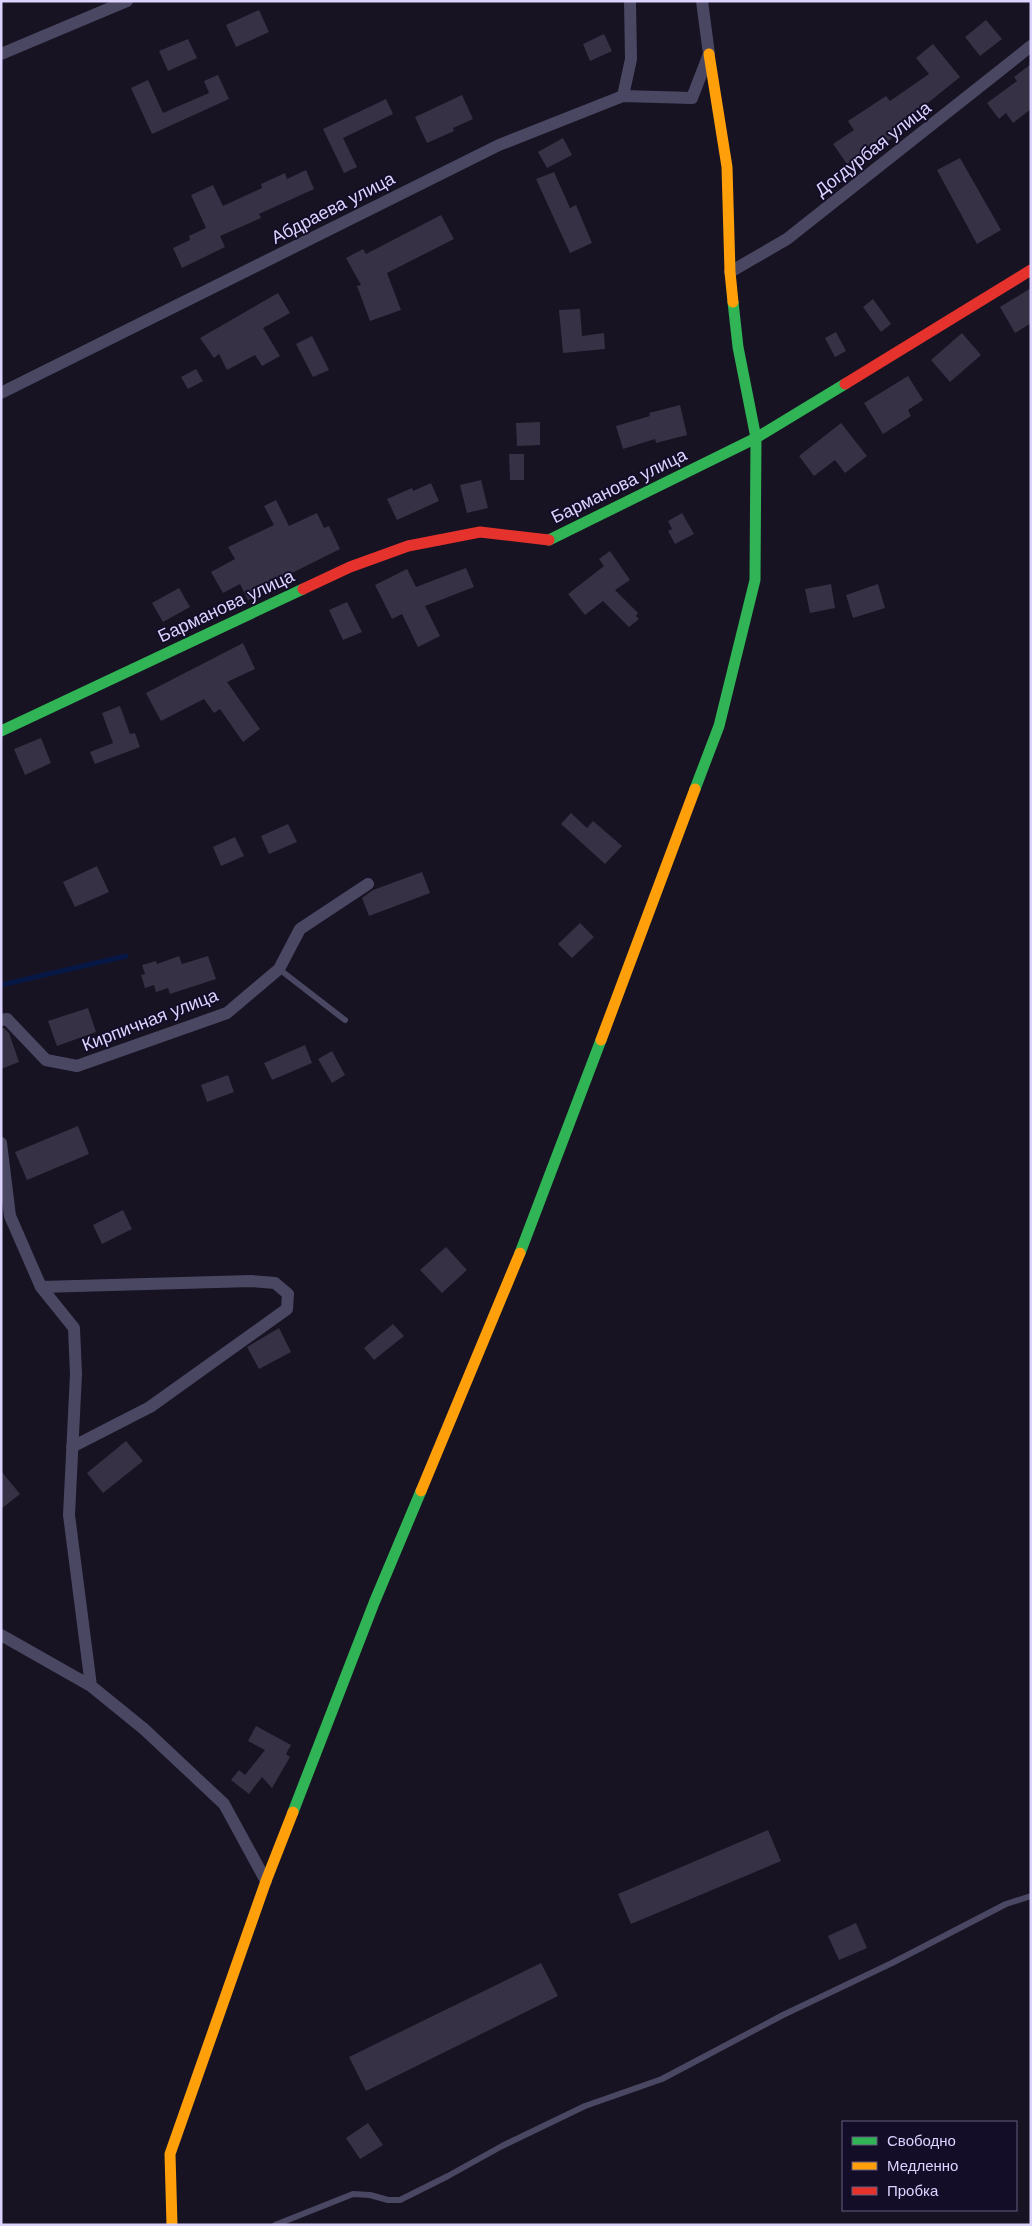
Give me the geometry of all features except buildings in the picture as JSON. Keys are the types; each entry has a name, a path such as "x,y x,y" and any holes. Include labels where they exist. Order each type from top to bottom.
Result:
{"street":[{"path":"1,54 128,1"},
{"path":"623,96 631,59 630,1"},
{"path":"172,2225 170,2154 266,1881 374,1603 526,1238 719,726 755,580 756,438 738,347 730,272 727,167 702,1"},
{"name":"Догдурбая улица","path":"730,272 787,239 1031,46"},
{"name":"Абдраева улица","path":"1,393 499,144 623,96 692,98 709,54"},
{"name":"Барманова улица","path":"1,731 350,567 408,546 480,532 549,540 756,438 1031,270"},
{"name":"Кирпичная улица","path":"1,1020 7,1019 46,1060 77,1066 227,1013 279,970 300,929 368,884"},
{"path":"1,1143 10,1216 41,1287 74,1328 76,1374 69,1515 91,1686"},
{"path":"41,1287 251,1281 275,1283 288,1294 287,1309 150,1407 72,1447"},
{"path":"1,1635 91,1686 144,1729 224,1804 266,1881"}],"lane":[{"path":"279,970 345,1020"},
{"path":"275,2225 353,2194 400,2200 502,2146 585,2106 662,2078 783,2015 892,1963 1006,1904 1031,1896"}],"waterway":[{"path":"1,985 126,956"}],"traffic: fast":[{"path":"695,789 719,726 755,580 756,438 738,347 733,302"},
{"path":"549,540 756,438 845,384"},
{"path":"1,731 303,589"},
{"path":"520,1253 601,1040"},
{"path":"293,1812 374,1603 421,1491"}],"traffic: slow":[{"path":"709,54 727,167 730,272 733,302"},
{"path":"601,1040 695,789"},
{"path":"421,1491 520,1253"},
{"path":"172,2225 170,2154 266,1881 293,1812"}],"traffic: jam":[{"path":"845,384 1031,270"},
{"path":"303,589 350,567 408,546 480,532 549,540"}]}
